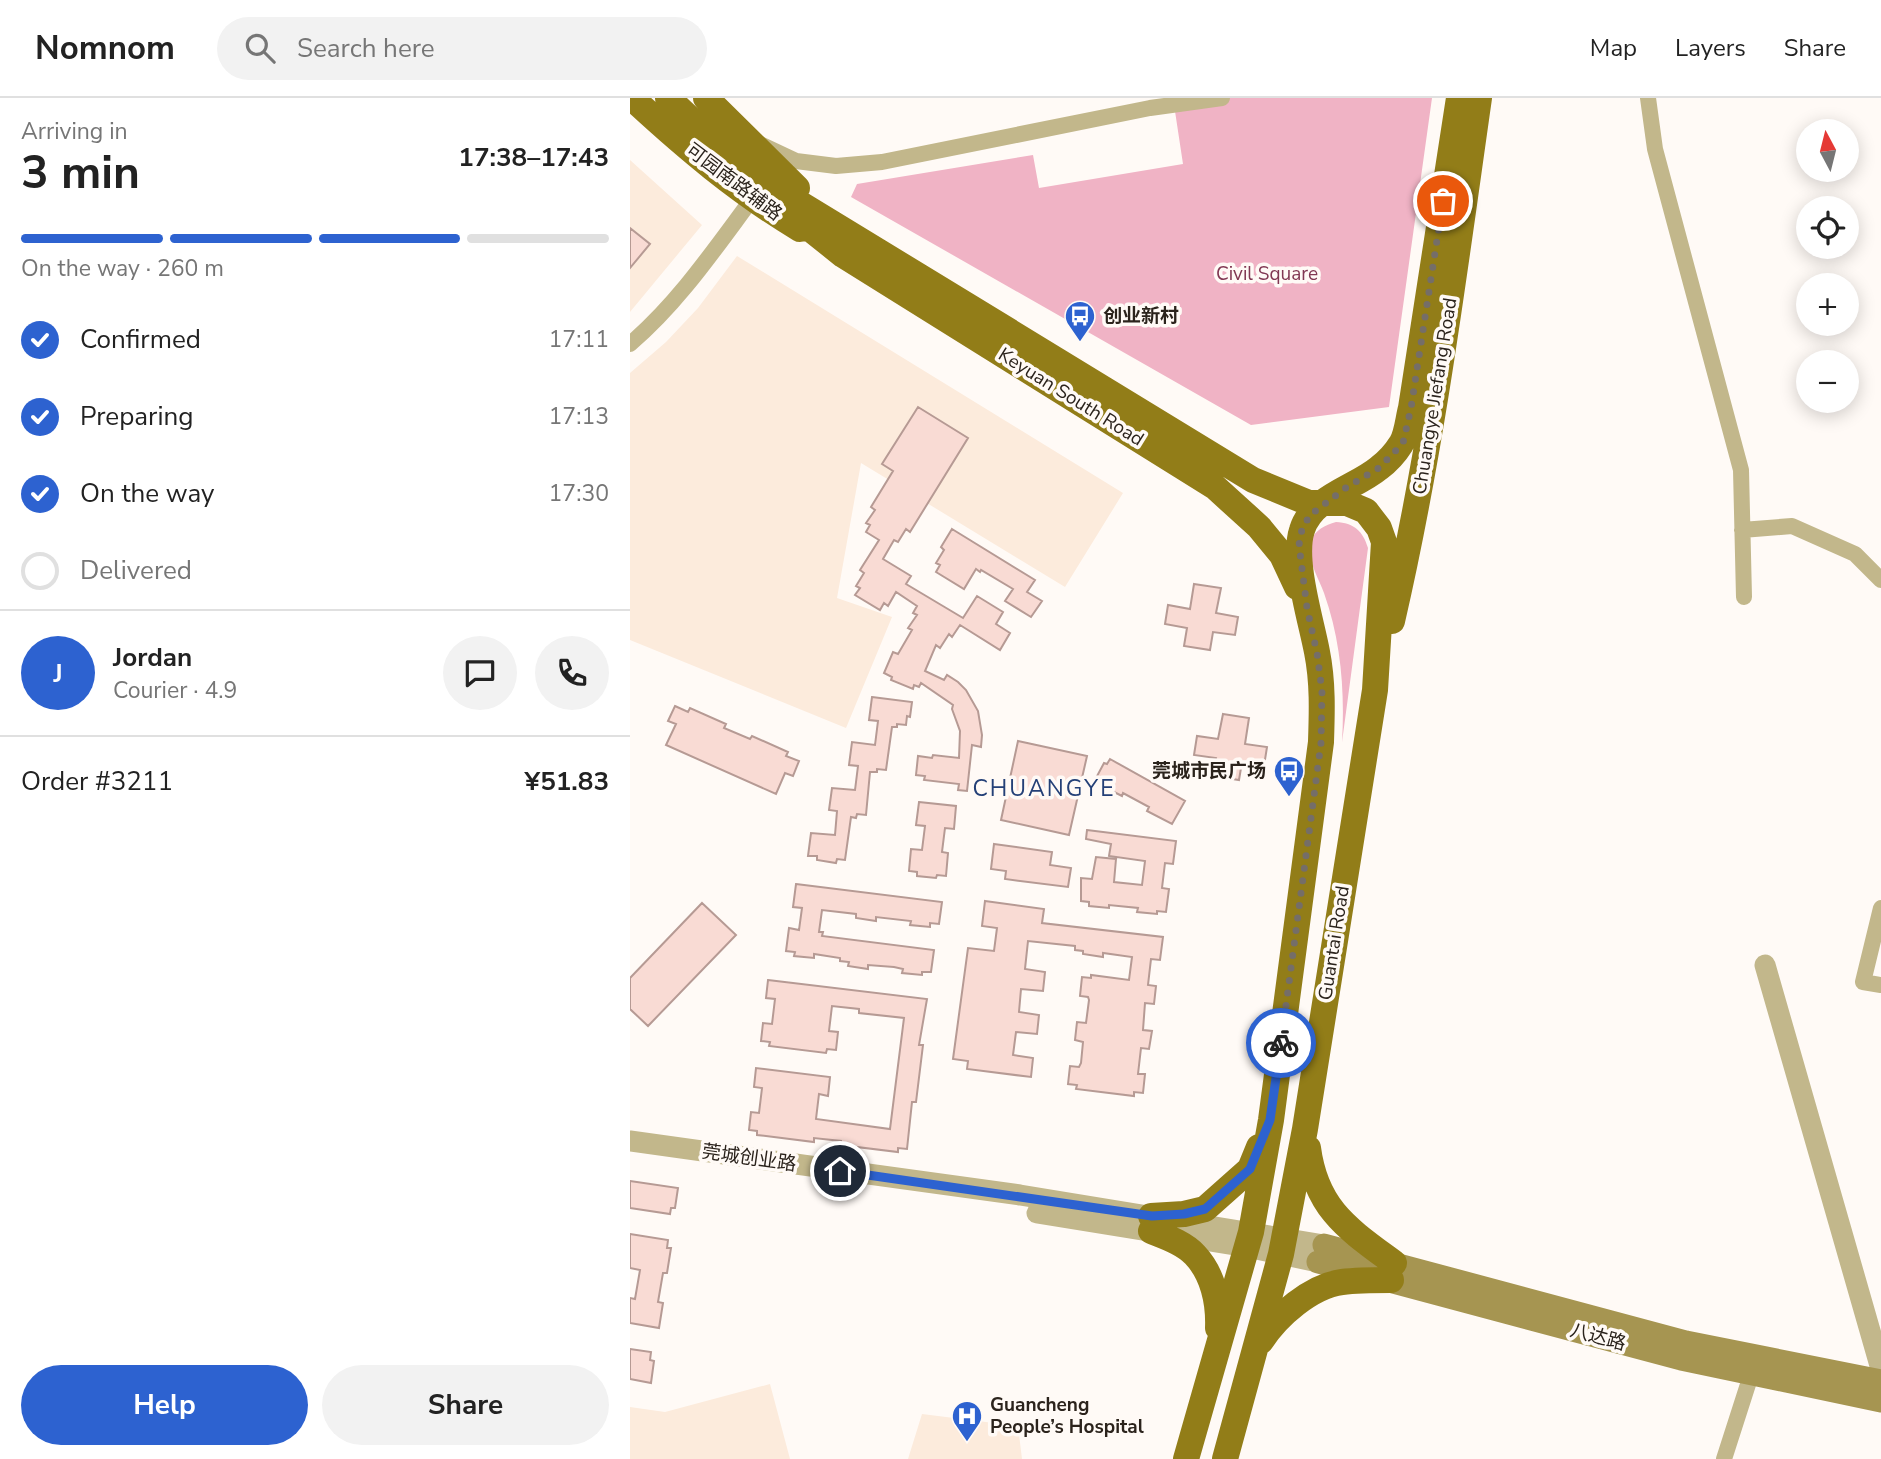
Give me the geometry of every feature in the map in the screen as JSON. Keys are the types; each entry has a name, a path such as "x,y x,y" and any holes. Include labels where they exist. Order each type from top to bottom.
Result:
{"main road":[{"name":"可园南路辅路","path":"632,98 696,156 752,199 844,256"},
{"path":"668,98 745,170 810,219"},
{"name":"可园南路辅路","path":"706,98 807,198 867,242"},
{"name":"Chuangye Jiefang Road","path":"1307,608 1299,545 1302,529 1310,515 1322,504 1379,468 1403,443 1411,408 1459,98"},
{"name":"Chuangye Jiefang Road","path":"1375,690 1414,527 1436,399 1479,98"},
{"name":"Keyuan South Road","path":"810,219 867,242 1229,467 1269,489 1309,503 1322,504"},
{"name":"Keyuan South Road","path":"810,219 844,256 1215,487 1259,527 1282,555 1307,608"},
{"path":"1269,489 1312,490 1347,487"},
{"name":"Guantai Road","path":"1225,1459 1282,1246 1305,1129 1375,690 1384,542 1379,528 1366,511 1347,503 1322,504"},
{"name":"Guantai Road","path":"1186,1459 1249,1239 1270,1120 1321,743 1322,691 1307,608"},
{"path":"1151,1223 1205,1209 1212,1203 1250,1169 1270,1120"},
{"path":"1305,1129 1311,1173 1320,1196 1345,1226 1393,1271"},
{"path":"1151,1223 1195,1255 1214,1287 1219,1314 1217,1347"},
{"name":"八达路","path":"1321,1253 1686,1342 1881,1381"},
{"path":"1253,1355 1283,1314 1304,1297 1339,1282 1393,1271"},
{"name":"八达路","path":"1393,1271 1668,1356 1881,1401"}],"street":[{"path":"731,124 766,148 796,160 836,166 882,162 1149,103 1222,98"},
{"path":"1648,98 1655,149 1741,470 1744,597"},
{"path":"630,344 681,294 752,199"},
{"path":"1742,530 1792,526 1855,554 1881,580"},
{"path":"1881,908 1863,982 1881,985"},
{"path":"1765,965 1881,1369"},
{"name":"莞城创业路","path":"630,1141 1151,1223 1321,1253"},
{"name":"莞城创业路","path":"630,1153 1151,1223"},
{"path":"1724,1459 1751,1375"}],"shaded area":[{"path":"630,160 702,225 630,312"},
{"path":"737,256 1123,493 1065,587 861,463 837,598 892,617 846,728 630,640 630,373 666,342 698,308"},
{"path":"770,1384 790,1459 630,1459 630,1407 665,1412"},
{"name":"Guancheng People’s Hospital","path":"922,1414 1018,1426 1022,1459 908,1459"}],"green space":[{"name":"Civil Square","path":"1173,98 1432,98 1389,407 1251,425 851,197 857,184 1033,155 1039,188 1183,164"},
{"path":"1336,522 1357,529 1368,548 1342,742 1343,704 1338,648 1330,611 1311,561 1310,547 1318,531"}],"building":[{"path":"630,228 650,244 630,268"},
{"path":"918,407 968,438 910,532 906,529 898,542 894,540 883,559 911,576 906,584 963,618 977,596 1003,612 996,624 1010,633 1000,650 960,625 952,637 949,634 940,648 936,645 925,671 944,680 947,675 958,682 978,711 981,747 972,745 967,791 958,790 959,784 924,780 925,776 916,775 918,756 959,758 960,731 953,705 921,683 919,687 914,685 913,689 891,680 892,677 884,673 893,652 898,654 912,630 908,628 917,615 913,613 917,606 896,592 888,606 884,603 880,610 855,595 860,588 856,586 864,573 860,570 879,540 866,532 870,525 866,523 875,510 871,507 893,471 882,464"},
{"path":"952,529 1035,580 1027,592 1042,601 1031,617 1005,601 1013,589 981,570 980,572 976,569 964,589 936,572 940,565 936,563 944,550 941,547"},
{"path":"1194,584 1221,588 1216,613 1238,617 1235,635 1213,632 1210,650 1184,646 1187,628 1165,624 1168,605 1190,609"},
{"path":"872,697 912,702 910,717 907,716 906,725 897,724 897,727 892,727 886,770 877,769 877,772 870,772 866,815 857,814 856,818 851,817 845,860 837,859 836,863 817,860 817,856 808,856 811,833 835,835 837,811 829,810 832,788 855,790 858,766 849,765 852,742 875,745 878,721 869,720"},
{"path":"675,706 688,712 690,708 726,724 724,728 750,739 752,736 788,752 786,756 799,761 793,776 785,773 776,794 666,745 676,724 668,721"},
{"path":"1223,714 1249,718 1245,744 1267,747 1264,766 1242,762 1239,780 1213,776 1216,758 1194,755 1197,736 1218,739"},
{"path":"1018,741 1087,756 1069,835 1001,820"},
{"path":"1110,759 1185,801 1172,824 1147,811 1149,807 1123,793 1122,796 1104,787 1106,783 1096,778 1104,763 1107,764"},
{"path":"919,802 956,806 954,829 945,828 942,852 948,853 946,876 917,876 917,872 909,871 911,849 922,850 925,826 916,825"},
{"path":"1087,830 1176,841 1173,864 1165,863 1162,888 1169,889 1166,912 1157,911 1157,914 1137,912 1138,908 1089,906 1089,902 1081,901 1081,878 1092,879 1096,857 1116,859 1114,882 1142,885 1145,861 1109,856 1111,844 1086,839"},
{"path":"994,844 1052,852 1050,865 1071,868 1068,887 1005,879 1006,871 991,869"},
{"path":"796,884 942,902 939,924 930,923 930,927 910,925 911,921 876,917 876,921 856,918 856,914 822,910 819,932 823,932 822,936 934,950 931,972 922,972 922,975 902,973 903,969 868,965 868,969 848,966 849,962 840,961 840,958 814,954 814,958 794,956 795,952 786,951 789,928 799,930 802,908 793,907"},
{"path":"985,901 1044,909 1042,923 1163,937 1160,960 1151,959 1148,985 1156,986 1154,1004 1145,1003 1143,1030 1152,1031 1149,1049 1141,1048 1138,1074 1145,1074 1143,1093 1134,1092 1134,1096 1076,1089 1077,1085 1068,1084 1070,1066 1079,1067 1081,1063 1083,1042 1075,1040 1077,1022 1086,1023 1089,1000 1088,997 1080,996 1082,977 1091,978 1091,975 1129,980 1132,957 1103,953 1103,957 1083,954 1083,951 1075,950 1075,946 1028,941 1025,969 1045,972 1043,991 1021,989 1019,1012 1039,1015 1037,1034 1016,1032 1013,1055 1033,1058 1031,1077 967,1069 968,1061 953,1059 968,948 994,951 997,928 982,926"},
{"path":"702,903 736,935 648,1026 630,1009 630,978"},
{"path":"768,980 927,999 919,1045 923,1045 916,1102 912,1102 907,1149 898,1148 898,1152 841,1145 841,1141 814,1138 814,1142 757,1135 757,1131 749,1130 751,1112 759,1113 762,1088 754,1087 756,1068 830,1077 828,1096 819,1094 816,1119 890,1129 904,1018 859,1013 859,1009 832,1006 829,1031 838,1032 836,1050 827,1049 826,1053 769,1046 770,1042 761,1041 763,1023 772,1024 775,999 766,998"},
{"path":"630,1181 678,1188 675,1208 671,1208 670,1214 630,1208"},
{"path":"630,1234 668,1240 667,1248 671,1248 658,1302 663,1303 659,1328 630,1323 630,1298 635,1299 640,1270 630,1268"},
{"path":"630,1349 651,1352 650,1360 654,1361 651,1383 630,1379"}],"way so far":[{"path":"1281,1043 1321,743 1322,691 1299,545 1302,529 1310,515 1322,504 1379,468 1403,443 1411,408 1443,201"}],"place":[{"name":"创业新村","path":"1080,343"},
{"name":"莞城市民广场","path":"1289,798"},
{"name":"Guancheng People’s Hospital","path":"967,1443"}],"district":[{"name":"CHUANGYE","path":"1044,788"}],"route":[{"path":"840,1171 1152,1216 1184,1214 1205,1209 1250,1169 1270,1120 1281,1043"}]}
